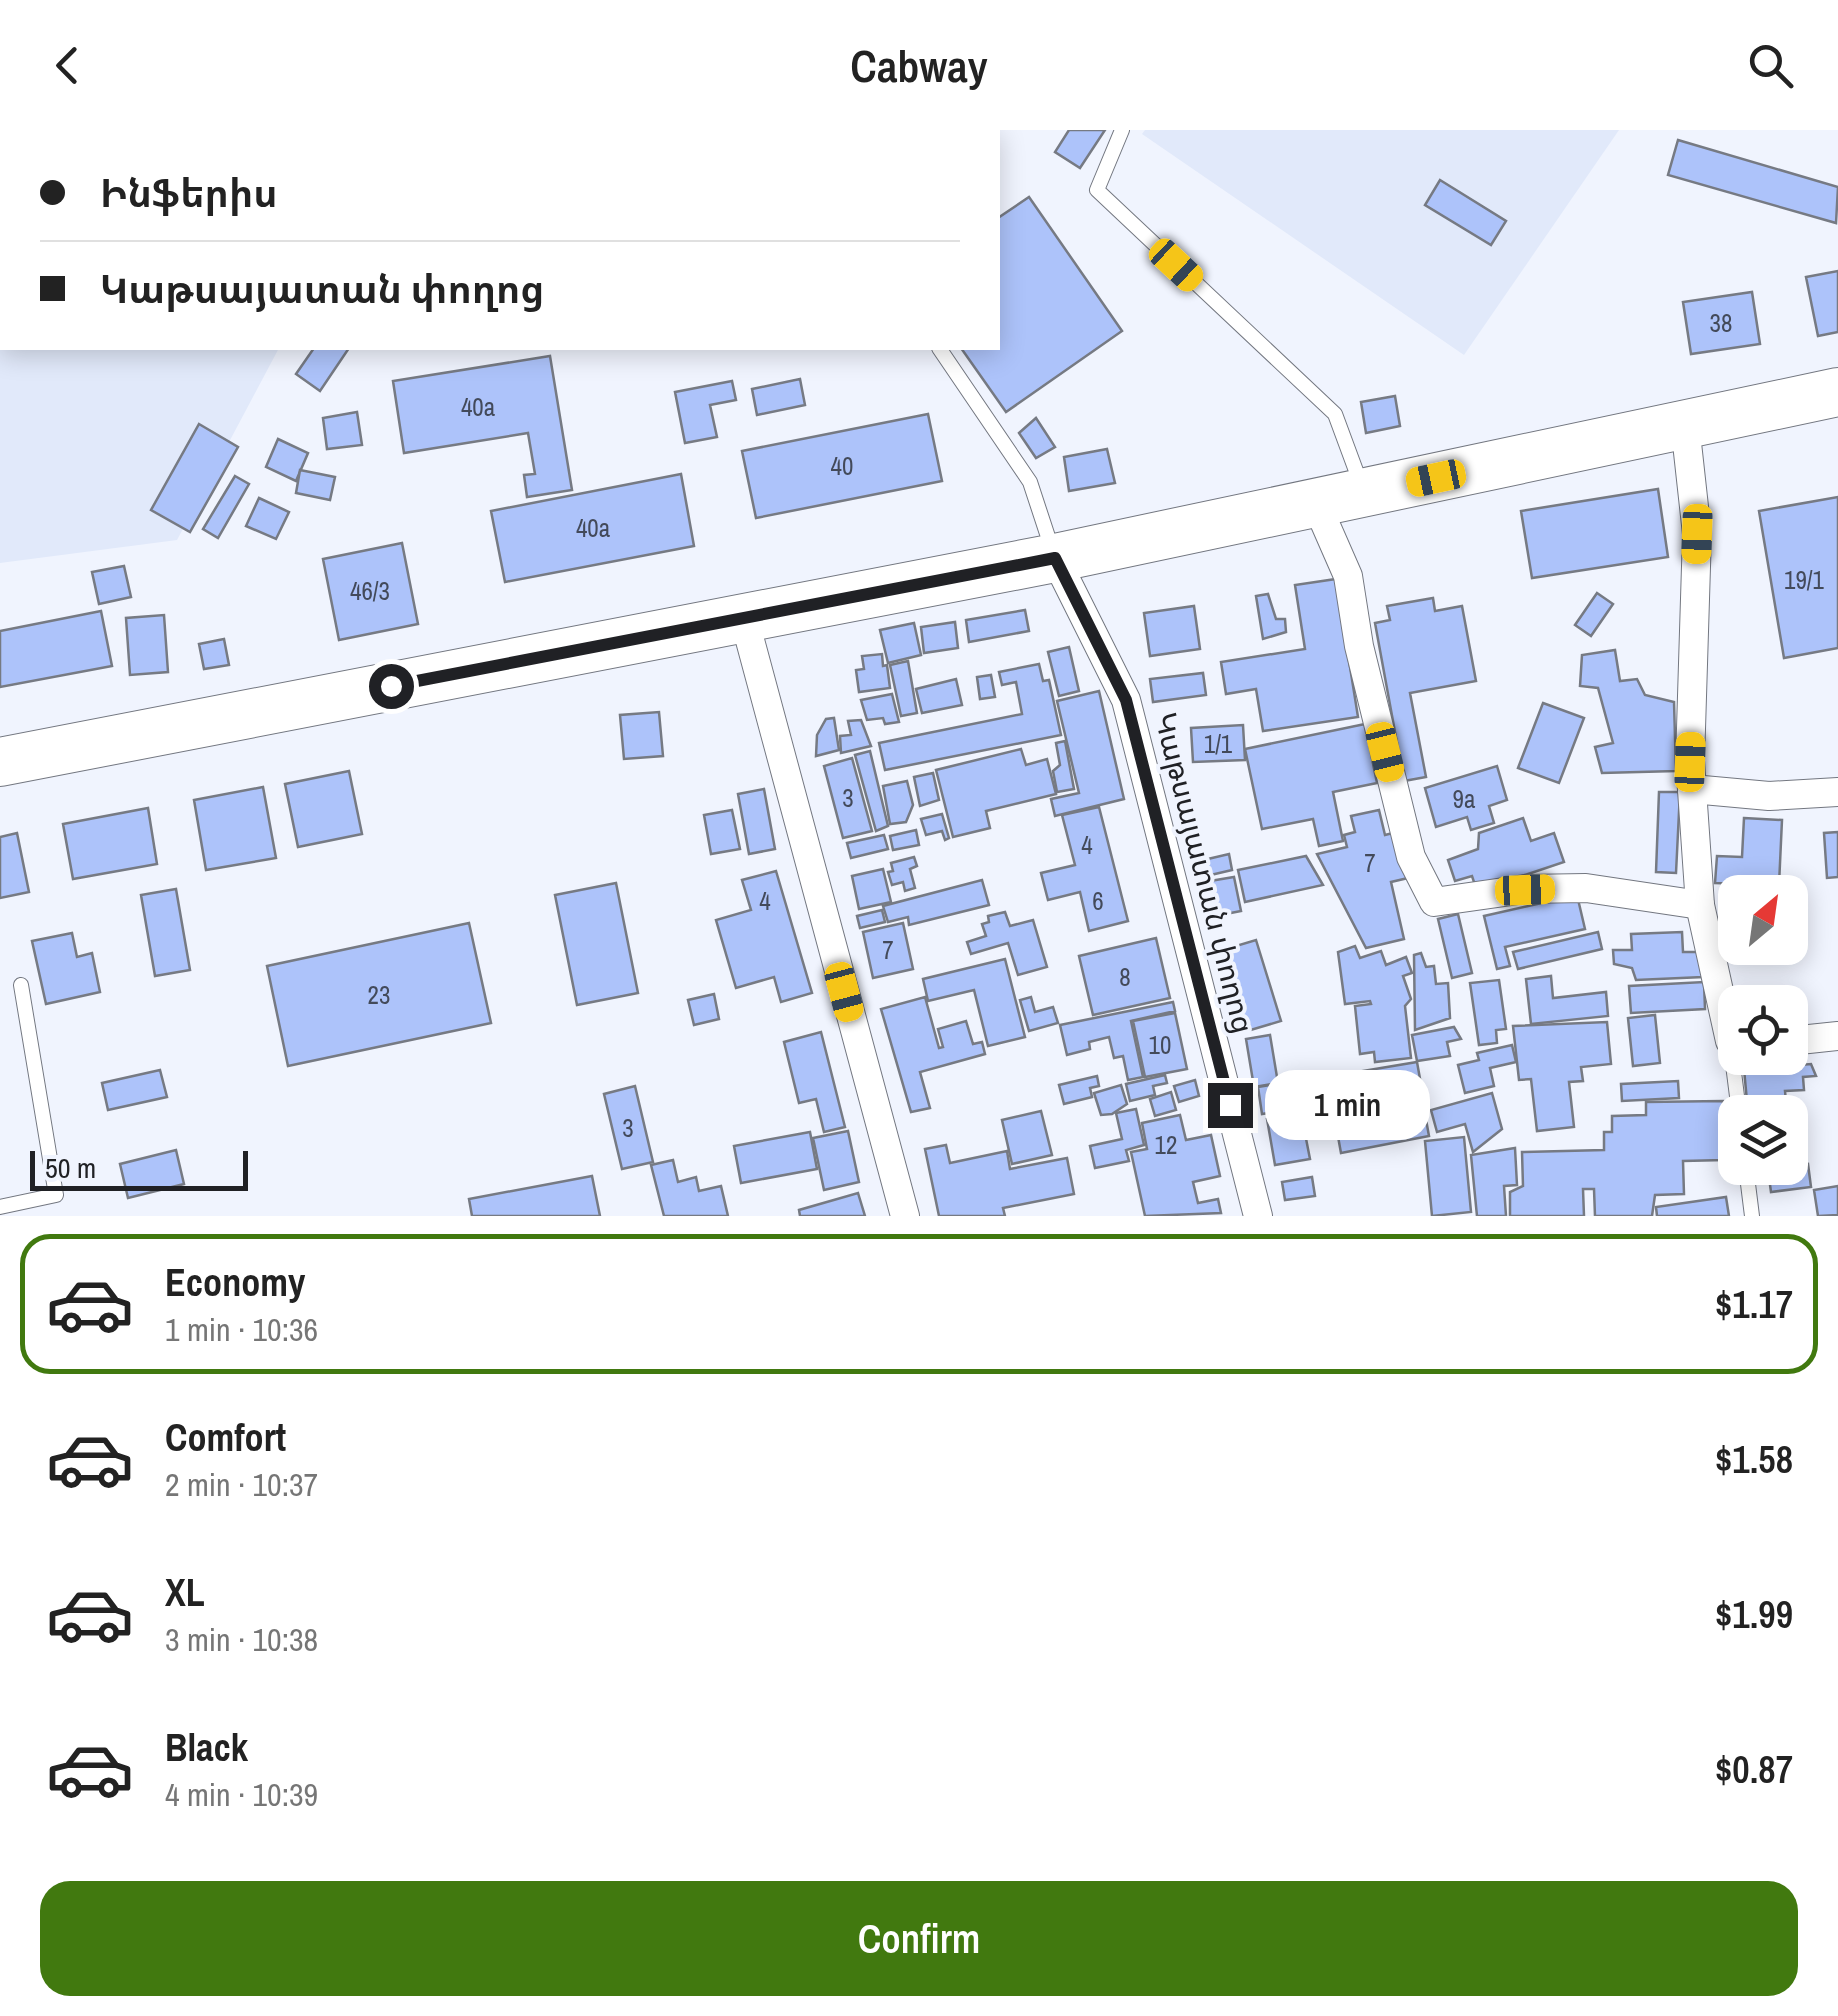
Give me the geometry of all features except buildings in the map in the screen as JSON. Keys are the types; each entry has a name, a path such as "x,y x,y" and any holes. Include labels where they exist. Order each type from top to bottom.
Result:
{"highway":[{"path":"0,762 1055,558 1838,392"}],"street":[{"path":"1685,425 1697,534 1692,789 1700,905 1719,985"},
{"path":"1316,502 1348,576 1359,646 1412,857 1434,902 1525,890 1586,888 1700,905"},
{"name":"Կաթսայատան փողոց","path":"1055,558 1126,700 1258,1216"},
{"path":"744,618 905,1216"},
{"path":"1692,789 1769,796 1838,792"},
{"path":"1808,1039 1838,1036"}],"lane":[{"path":"1122,130 1097,190 1335,414 1364,493"},
{"path":"940,350 1030,482 1055,558"},
{"path":"0,1207 56,1196 21,984"},
{"path":"1748,1185 1752,1216"}],"shaded area":[{"path":"1145,130 1619,130 1464,355 1142,134"},
{"path":"0,350 278,350 177,540 0,563"}],"route":[{"path":"391,686 1055,558 1126,700 1230,1105"}]}
